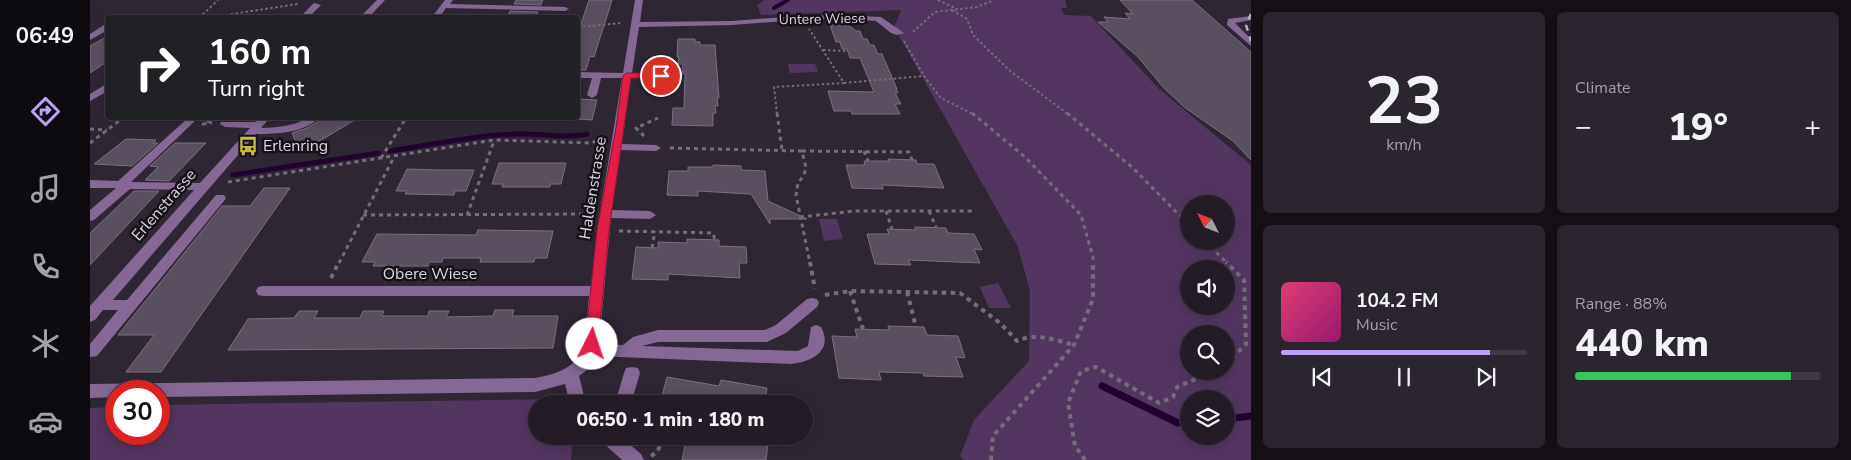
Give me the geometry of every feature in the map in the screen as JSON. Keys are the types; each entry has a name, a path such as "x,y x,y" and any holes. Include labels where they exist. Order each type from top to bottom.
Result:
{"street":[{"path":"366,15 380,0"},
{"path":"563,15 569,0"},
{"name":"Haldenstrasse","path":"591,350 603,230 600,214 616,147 627,76 631,24 639,0"},
{"path":"437,15 447,3 492,8 565,9"},
{"path":"306,15 316,5"},
{"name":"Untere Wiese","path":"631,24 732,23 802,18 878,19 894,31 900,33"},
{"path":"1251,18 1231,21 1231,25 1251,43"},
{"path":"90,38 105,28"},
{"path":"580,75 661,76"},
{"path":"592,95 597,75"},
{"path":"90,98 105,88"},
{"path":"90,217 191,120"},
{"path":"225,124 259,123 276,120"},
{"path":"259,123 283,131 310,120"},
{"name":"Erlenstrasse","path":"94,311 259,123"},
{"path":"616,147 656,148"},
{"path":"90,184 202,187"},
{"path":"92,352 220,198"},
{"path":"600,214 650,216"},
{"name":"Obere Wiese","path":"263,291 596,291"},
{"path":"625,352 642,339 658,336 767,336 781,329 812,303"},
{"path":"94,311 131,305"},
{"path":"90,391 535,385 561,380 571,375 584,364 591,350 798,358 816,348 818,342 816,331"},
{"path":"626,395 632,373"},
{"path":"571,375 576,395"},
{"path":"618,445 635,460"}],"path":[{"path":"202,15 218,0"},
{"path":"938,0 957,9"},
{"path":"991,460 993,436 1074,345 1094,299 1093,257 1081,215 1031,163 971,112 941,98 924,76 900,33 914,32 935,12 977,6 994,0"},
{"path":"226,15 300,4 316,5"},
{"path":"952,10 968,20 974,35 1009,70 1078,121 1132,168 1180,216"},
{"path":"802,18 844,83"},
{"path":"580,26 631,24"},
{"path":"822,50 847,51"},
{"path":"782,150 774,87 924,76"},
{"path":"658,118 636,128 656,148 910,152 912,160"},
{"path":"90,144 120,120"},
{"path":"381,158 405,120"},
{"path":"90,129 108,130"},
{"path":"202,187 494,140 591,143 607,137"},
{"path":"467,215 494,140"},
{"path":"802,150 806,168 804,175 798,183 796,195 810,270 817,296 850,291 960,294 1000,323 1017,342 1024,336 1034,336 1074,345"},
{"path":"864,152 868,161"},
{"path":"323,291 394,156"},
{"path":"800,218 855,211 974,211"},
{"path":"886,211 892,229"},
{"path":"929,211 936,227"},
{"path":"363,216 600,214"},
{"path":"603,230 713,232 715,240"},
{"path":"652,248 655,231"},
{"path":"1214,250 1244,280 1246,344 1235,356"},
{"path":"850,291 863,329"},
{"path":"907,292 916,327"},
{"path":"1085,460 1076,446 1068,403 1081,371 1096,367 1159,403 1173,397 1177,387 1194,380"},
{"path":"646,460 657,452 660,445"}],"shaded area":[{"path":"764,0 1065,0 1067,8 1061,8 1065,15 1091,16 1158,88 1251,165 1251,460 964,460 960,456 974,420 1029,361 1030,291 1018,247 894,27 901,10 761,15 757,5"},
{"path":"788,64 815,64 818,72 790,73"},
{"path":"819,219 837,219 843,239 824,241"},
{"path":"998,283 1011,308 989,308 980,287"},
{"path":"528,400 528,445 572,445 571,460 90,460 90,408 105,407 105,445 170,445 170,405"}],"building":[{"path":"516,0 543,0 541,5 514,4"},
{"path":"589,0 612,0 594,57 590,56 586,70 580,70 580,27"},
{"path":"1120,0 1192,0 1251,52 1251,160 1233,141 1184,107 1163,87 1138,57 1098,22 1108,22 1104,17 1130,19 1125,13 1133,14"},
{"path":"510,11 538,12 536,15 508,15"},
{"path":"830,25 849,26 856,31 860,31 863,39 867,39 870,45 874,45 878,54 882,54 897,89 898,93 895,93 901,104 895,104 900,114 852,114 851,111 834,111 828,91 874,92 860,58 850,58 847,49 842,49 840,42 836,42"},
{"path":"105,38 105,63 90,73 90,46"},
{"path":"678,39 695,39 695,42 700,42 700,45 715,45 719,98 717,98 718,106 715,106 716,113 713,113 713,126 672,125 673,108 684,108 685,74 682,74 683,64 678,64"},
{"path":"580,99 597,100 592,120 580,119"},
{"path":"321,120 355,120 323,139 299,149 292,133 307,128"},
{"path":"126,139 156,140 153,143 158,143 132,166 94,164"},
{"path":"175,143 206,143 169,181 145,180 158,167 150,166"},
{"path":"888,159 916,160 917,164 934,164 944,188 882,185 883,189 852,188 846,165 865,165 864,161 889,161"},
{"path":"499,163 566,163 561,184 550,184 550,187 502,187 503,184 492,184"},
{"path":"713,165 741,166 741,170 765,171 768,201 807,219 770,219 770,224 751,194 698,191 698,196 667,195 669,171 688,171 688,167 713,167"},
{"path":"407,169 474,170 466,191 455,191 454,195 405,194 407,191 396,191"},
{"path":"264,188 290,188 161,372 126,372 154,335 118,335 222,206 250,206"},
{"path":"134,191 159,191 90,265 90,233"},
{"path":"915,227 946,228 948,233 974,234 982,250 974,249 980,263 908,260 911,265 875,264 867,234 889,234 887,229 915,230"},
{"path":"478,230 553,231 547,258 535,258 534,262 480,262 481,258 443,258 442,262 429,262 428,266 373,266 375,262 362,262 377,234 476,235"},
{"path":"687,239 719,240 719,246 746,247 747,263 739,263 740,278 668,274 668,280 632,279 636,247 658,248 658,242 687,243"},
{"path":"495,310 514,310 512,316 558,316 553,348 228,350 248,319 294,318 299,311 318,311 314,318 360,318 363,311 384,311 382,316 428,316 429,311 449,311 446,317 493,316"},
{"path":"888,326 924,327 927,335 958,336 965,358 956,357 963,377 924,376 923,373 879,372 881,380 839,378 832,336 857,337 855,329 889,330"},
{"path":"667,377 719,386 721,380 767,388 766,395 662,395"},
{"path":"685,445 768,445 766,460 682,460"}],"waterway":[{"path":"774,8 788,0"},
{"path":"390,151 469,138 501,135 570,136 587,134"},
{"path":"233,175 379,153"},
{"path":"1102,386 1180,423"},
{"path":"1235,418 1251,416"}],"railway":[{"path":"1251,14 1246,25 1251,41"}],"place":[{"name":"Erlenring","path":"248,146"}],"route":[{"path":"592,344 593,318 603,230 627,76 661,76"}]}
